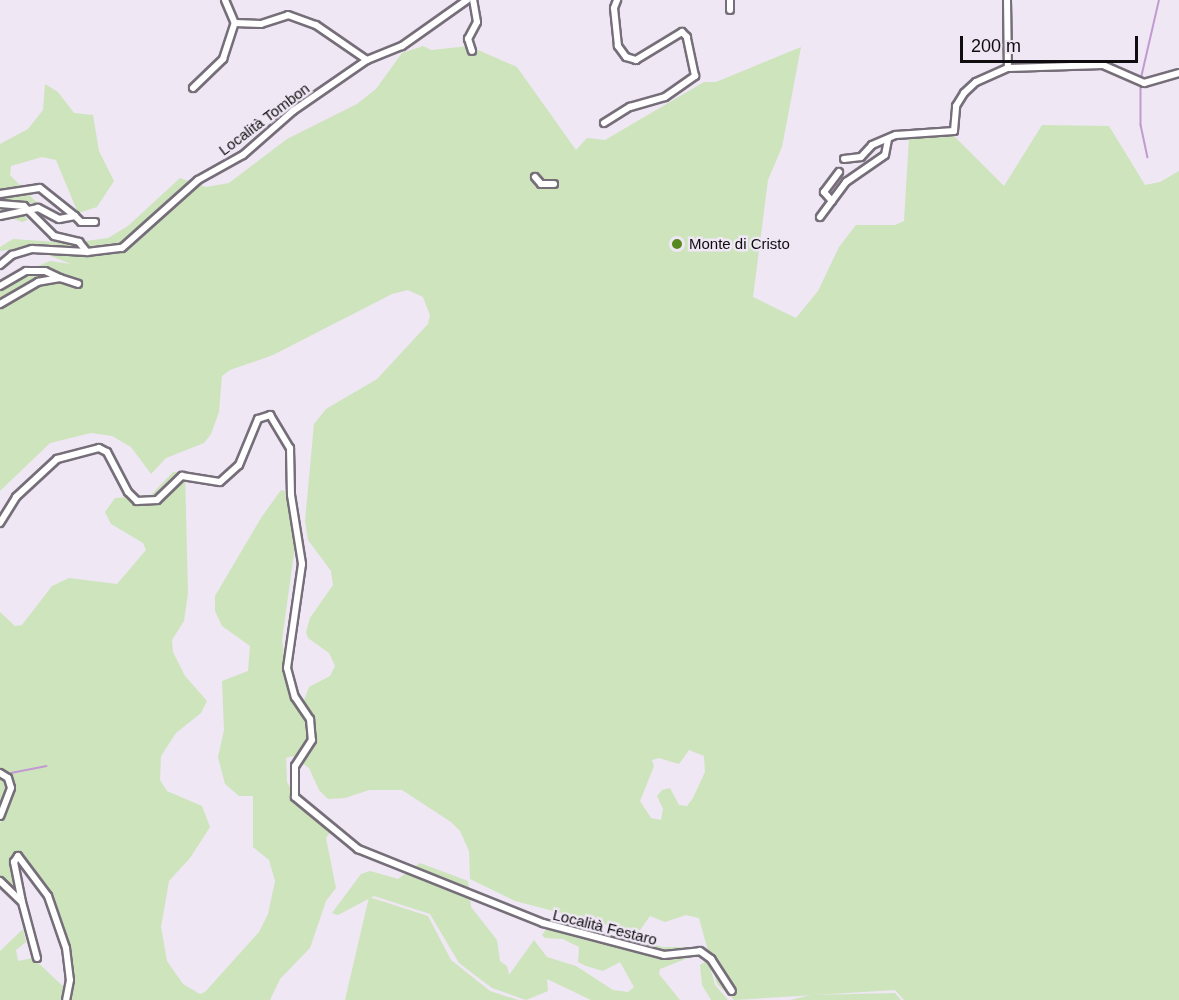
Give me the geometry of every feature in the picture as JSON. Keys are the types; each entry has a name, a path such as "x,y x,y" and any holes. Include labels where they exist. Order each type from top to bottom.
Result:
{"street":[{"path":"193,87 223,59 236,22 225,0"},
{"name":"Località Tombon","path":"0,265 12,255 32,249 87,252 128,244 198,180 243,155 293,111 367,60 402,46 467,0"},
{"path":"472,51 468,39 477,22 473,0"},
{"path":"604,123 630,107 665,97 695,76 687,37 682,32 636,60 626,57 618,46 614,8 617,0"},
{"path":"730,0 730,10"},
{"path":"1007,0 1008,68"},
{"path":"236,22 261,24 288,15 322,29 367,60"},
{"path":"844,159 861,157 872,145 916,132 944,134 954,131 956,106 964,93 976,82 1008,68 1103,65 1140,81 1179,73"},
{"path":"820,217 854,176 885,154 888,140"},
{"path":"832,201 824,192 839,172"},
{"path":"535,177 542,184 554,184"},
{"path":"0,194 40,188 81,222 95,222"},
{"path":"0,204 43,209 59,219 75,216"},
{"path":"28,209 49,232 79,242 87,252"},
{"path":"0,216 28,209"},
{"path":"0,286 26,271 45,271 78,284"},
{"path":"0,303 38,282 60,278"},
{"name":"Località Festaro","path":"0,522 16,497 57,459 99,448 107,452 128,492 137,501 157,500 182,476 220,482 239,465 258,419 268,414 290,448 291,495 302,564 287,668 295,697 310,719 312,740 295,765 293,795 358,849 551,926 664,955 700,951 711,958 732,991"},
{"path":"0,773 9,778 11,788 0,816"},
{"path":"37,958 14,862 18,856 48,896 66,948 70,990 66,1000"},
{"path":"0,881 22,902"}],"green space":[{"path":"423,46 431,50 469,46 517,67 576,150 587,138 605,140 704,82 716,82 801,47 782,147 768,180 753,297 796,318 818,291 839,247 856,225 895,225 904,221 909,138 928,138 938,132 953,135 1004,186 1042,125 1109,126 1145,185 1160,182 1179,171 1179,1000 904,1000 895,990 734,1000 717,984 699,918 686,915 665,922 650,916 638,933 515,901 470,879 469,851 460,831 451,822 402,790 369,790 345,798 328,799 319,790 309,768 292,756 286,758 287,782 296,798 331,831 326,838 336,888 326,901 310,948 280,979 270,1000 68,1000 72,980 52,900 19,854 13,859 19,902 0,886 0,824 12,788 0,772 0,612 15,626 22,625 52,586 69,578 117,584 146,550 143,543 111,524 105,512 115,498 151,495 173,472 185,472 188,593 184,621 172,640 173,652 185,676 207,701 201,713 176,733 161,756 160,780 167,791 202,806 210,827 190,858 169,881 161,927 167,961 183,984 200,994 205,992 259,932 268,914 275,881 269,860 253,847 253,796 239,796 225,784 218,757 224,730 222,681 248,671 250,646 222,626 215,611 215,596 261,518 281,490 285,491 295,546 282,640 287,678 302,706 309,687 330,676 335,666 329,653 308,638 306,632 310,618 333,585 331,571 308,540 305,521 314,424 326,409 377,379 428,324 430,315 423,297 408,290 392,294 273,355 230,370 222,376 219,412 211,434 204,443 166,458 151,474 131,447 112,436 91,433 50,443 0,491 0,282 50,261 71,264 28,247 0,251 0,247 13,239 71,243 108,238 128,226 180,178 206,187 229,183 287,139 357,104 376,89 402,53","holes":["689,750 704,756 705,772 687,806 679,805 670,788 662,790 657,796 663,809 661,820 651,818 640,801 654,766 652,760 659,758 679,764"]},
{"path":"45,84 58,92 74,113 93,115 99,151 114,181 97,207 78,213 56,160 42,157 11,166 10,175 39,205 30,203 17,208 28,220 22,222 0,214 0,144 28,129 43,110"},
{"path":"0,774 10,785 0,817"},
{"path":"420,863 468,881 471,907 497,940 500,961 507,966 509,975 534,940 547,957 576,966 613,990 628,992 634,987 620,962 603,971 586,966 578,962 579,947 563,939 545,938 542,935 550,924 606,944 636,945 641,940 662,947 687,947 688,958 660,969 659,974 680,1000 591,1000 547,979 548,991 526,1000 492,988 459,963 430,914 374,896 338,915 332,913 361,874 370,871 398,879"},
{"path":"369,897 428,916 451,960 490,991 518,1000 345,1000"},
{"path":"23,929 26,942 16,950 18,961 33,958 67,990 62,1000 0,1000 0,951"},
{"path":"708,960 715,985 728,1000 711,1000 702,985 700,965"},
{"path":"895,993 901,1000 790,1000 811,995"}],"waterway":[{"path":"1141,78 1159,0"},
{"path":"1141,83 1141,125 1148,157"},
{"path":"11,773 46,766"}],"place":[{"name":"Monte di Cristo","path":"677,244"}]}
